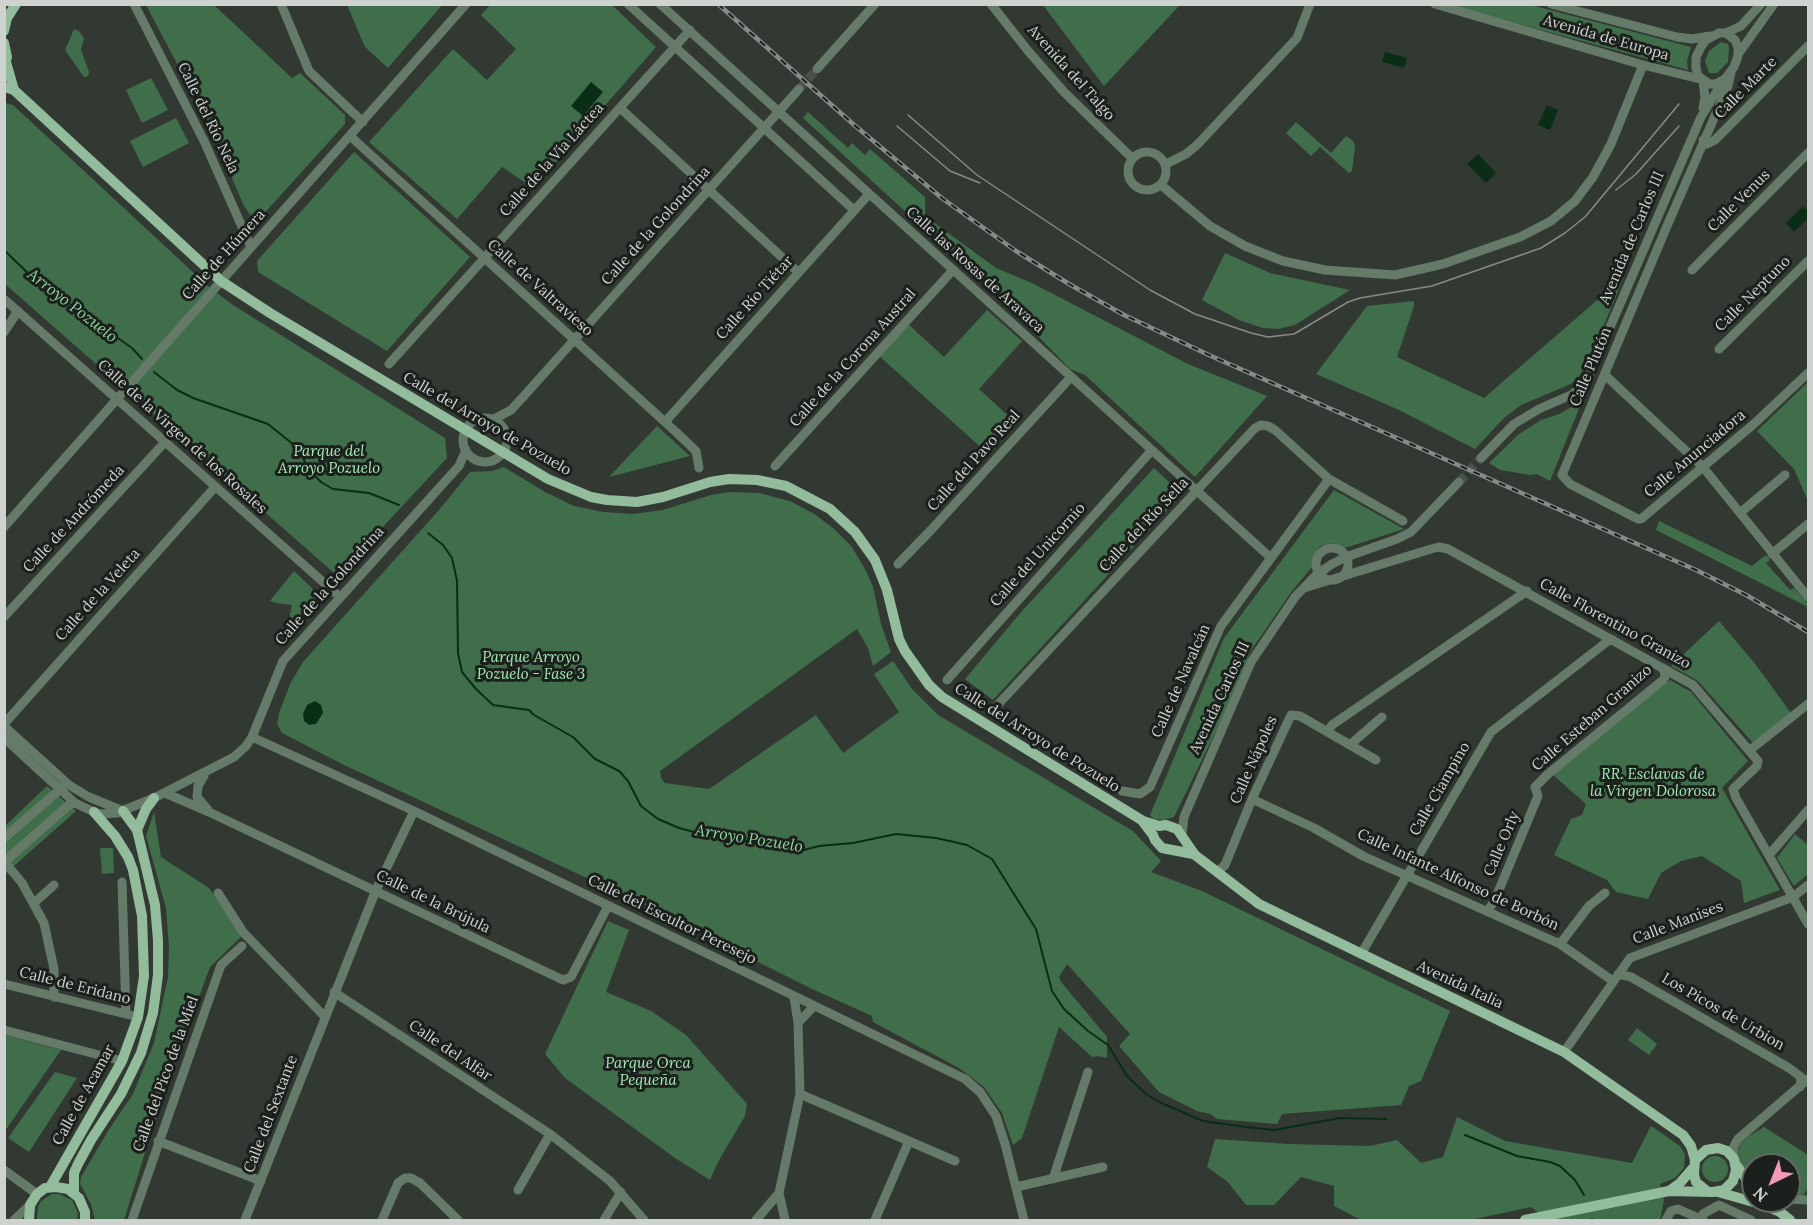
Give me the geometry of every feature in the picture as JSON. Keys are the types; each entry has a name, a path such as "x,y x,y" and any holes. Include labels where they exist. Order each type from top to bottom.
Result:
{"main road":[{"path":"4,14 15,5"},
{"path":"4,31 15,5"},
{"name":"Calle del Arroyo de Pozuelo","path":"4,43 7,51 5,64 9,88 221,281 270,313 568,489 607,500 650,500 710,483 729,479 745,479 786,486 830,509 855,532 875,560 887,590 900,639 915,667 929,685 956,707 1143,822 1161,829"},
{"path":"137,830 146,809 154,798"},
{"name":"Calle de Acamar","path":"74,1193 74,1173 78,1164 121,1094 141,1053 153,1013 158,975 155,905 137,830 121,810"},
{"name":"Calle de Acamar","path":"50,1187 84,1126 112,1083 122,1061 132,1015 144,976 140,906 133,870 128,857 104,818 94,813"},
{"path":"1161,829 1182,842 1169,851 1162,848 1155,840 1161,829"},
{"name":"Avenida Italia","path":"1182,842 1195,855 1221,869 1259,904 1564,1052 1683,1135 1691,1146 1694,1164"},
{"path":"1683,1135 1713,1149 1727,1151 1741,1170"},
{"path":"1669,1191 1680,1183 1703,1151 1713,1149"},
{"path":"1525,1221 1669,1191 1724,1190 1733,1182 1735,1161"},
{"path":"1694,1164 1696,1182 1713,1191 1741,1198"},
{"path":"29,1221 30,1205 37,1194 50,1187 62,1187 74,1193 83,1204 85,1221"}],"street":[{"name":"Calle del Río Nela","path":"134,4 204,141 251,247"},
{"path":"281,4 309,71 363,122"},
{"name":"Calle de Húmera","path":"4,527 466,4"},
{"path":"628,4 854,210"},
{"name":"Calle las Rosas de Aravaca","path":"660,4 1271,558"},
{"path":"817,69 875,4"},
{"name":"Avenida del Talgo","path":"991,4 1064,92 1132,158"},
{"path":"1166,164 1186,154 1197,145 1297,38 1310,4"},
{"name":"Avenida de Europa","path":"1435,4 1701,80"},
{"name":"Avenida de Europa","path":"1551,4 1677,37 1692,39 1710,36"},
{"path":"1761,4 1741,26 1726,33 1710,36 1701,47 1696,57 1696,68 1701,80 1712,84 1723,81 1731,72 1738,53 1774,4"},
{"name":"Calle de la Vía Láctea","path":"389,364 690,30"},
{"path":"1726,33 1735,40 1738,53"},
{"name":"Calle Marte","path":"1703,140 1707,144 1715,140 1809,46"},
{"path":"1161,185 1210,226 1245,246 1282,261 1325,270 1395,275 1443,264 1520,237 1551,221 1575,201 1593,177 1611,144 1643,65"},
{"name":"Calle Plutón","path":"1562,475 1728,86 1731,72"},
{"name":"Avenida de Carlos III","path":"1701,80 1705,98 1701,117"},
{"name":"Avenida de Carlos III","path":"1481,458 1505,432 1523,418 1573,394 1584,384 1701,117 1723,81"},
{"name":"Calle de la Golondrina","path":"466,429 471,422 479,418 494,419 510,411 799,89"},
{"path":"620,108 798,272"},
{"name":"Calle de Valtravieso","path":"350,136 696,451 699,468"},
{"path":"1142,152 1153,152 1159,155 1166,164 1166,175 1161,185 1156,188 1144,190 1133,184 1130,179 1128,168 1132,158 1142,152"},
{"name":"Calle Venus","path":"1692,270 1809,153"},
{"name":"Calle Río Tiétar","path":"665,422 869,194"},
{"name":"Calle Neptuno","path":"1719,349 1809,261"},
{"name":"Calle de la Corona Austral","path":"775,466 952,270"},
{"name":"Calle de la Virgen de los Rosales","path":"4,299 340,597"},
{"path":"4,332 18,310"},
{"name":"Calle Anunciadora","path":"1562,475 1570,484 1641,519 1755,423 1809,373"},
{"path":"1605,375 1702,466 1809,597"},
{"name":"Calle del Pavo Real","path":"898,564 1071,377"},
{"name":"Calle de la Golondrina","path":"459,466 477,460 491,461 504,452 507,441 504,428 510,411"},
{"path":"494,419 504,428"},
{"name":"Calle del Río Sella","path":"991,712 1255,428 1261,425 1275,430 1329,478"},
{"path":"466,429 463,440 466,450 477,460"},
{"name":"Calle de Andrómeda","path":"4,617 165,442"},
{"name":"Calle de la Golondrina","path":"104,818 154,798 208,772 246,747 283,661 459,466 466,450"},
{"name":"Calle del Unicornio","path":"947,680 1152,450"},
{"path":"1740,513 1785,475"},
{"path":"1329,478 1403,521"},
{"name":"Calle de Navalcán","path":"1122,791 1140,795 1150,787 1215,636 1329,478"},
{"name":"Avenida Carlos III","path":"1182,842 1184,817 1251,662 1304,588 1319,572 1346,557 1398,539 1411,532 1459,482"},
{"name":"Calle de la Veleta","path":"4,725 215,487"},
{"path":"1772,554 1809,524"},
{"name":"Calle Florentino Granizo","path":"1335,580 1431,549 1439,547 1448,549 1694,685 1750,750"},
{"name":"Avenida Carlos III","path":"1319,572 1316,562 1324,550 1334,548 1346,557"},
{"path":"1304,588 1335,580 1345,571 1346,557"},
{"path":"1319,572 1327,579 1335,580"},
{"path":"1328,731 1332,725 1527,591"},
{"name":"Calle Ciampino","path":"1361,954 1491,732 1608,641 1613,640"},
{"name":"Calle Esteban Granizo","path":"1535,787 1663,680 1664,670"},
{"path":"1809,704 1750,750 1758,761 1757,766 1733,789 1736,798 1809,924"},
{"name":"Calle Nápoles","path":"1221,869 1291,715 1300,716 1376,760"},
{"path":"1351,744 1382,717"},
{"path":"4,725 69,785 89,797 121,810"},
{"name":"Calle del Escultor Peresejo","path":"252,737 414,811 965,1079 980,1092 996,1116 1024,1221"},
{"path":"4,738 59,790 75,803 94,813"},
{"path":"208,772 198,786 197,797 209,812"},
{"path":"4,838 59,790 69,785"},
{"name":"Calle Orly","path":"1487,911 1494,902 1538,796 1535,787"},
{"name":"Calle de la Brújula","path":"165,793 376,890 563,980 571,977 608,906"},
{"name":"Calle Infante Alfonso de Borbón","path":"1252,799 1314,828 1363,856 1560,944 1616,978"},
{"path":"54,996 54,969 44,923 22,883 5,862 69,805 75,803"},
{"path":"1769,855 1809,810"},
{"name":"Calle del Sextante","path":"245,1221 376,890 414,811"},
{"path":"1161,829 1178,823 1184,817"},
{"name":"Calle de Acamar","path":"122,882 132,1015"},
{"path":"34,903 54,885"},
{"name":"Calle Manises","path":"1564,1052 1630,958 1792,897 1809,885"},
{"path":"218,893 243,932 325,1017"},
{"path":"1560,944 1589,906 1605,893"},
{"name":"Calle del Pico de la Miel","path":"132,1221 221,965 242,946"},
{"name":"Los Picos de Urbion","path":"1616,978 1631,977 1798,1073 1801,1077 1800,1086"},
{"name":"Calle de Eridano","path":"4,984 132,1015"},
{"name":"Calle del Alfar","path":"334,992 550,1134 610,1181 644,1221"},
{"path":"785,1221 779,1193 800,1094 798,1023 794,997"},
{"path":"798,1023 814,1006"},
{"path":"4,1030 122,1061"},
{"path":"1053,1179 1088,1072"},
{"path":"1735,1161 1734,1146 1738,1139 1809,1079"},
{"path":"800,1094 955,1161"},
{"path":"518,1190 550,1134"},
{"path":"158,1141 261,1181"},
{"path":"876,1221 909,1141"},
{"path":"1016,1187 1103,1167"},
{"path":"4,1170 37,1194"},
{"path":"382,1221 398,1183 405,1178 411,1178 420,1183 458,1221"},
{"path":"603,1221 621,1192"},
{"path":"756,1221 779,1193"},
{"path":"14,1221 30,1205"},
{"path":"1666,1221 1671,1211 1678,1209 1702,1220 1703,1214 1719,1205 1751,1221"}],"green space":[{"path":"146,5 214,5 292,78 300,73 345,115 345,124 260,218 251,216 244,206 208,122"},
{"path":"347,5 442,5 388,68 365,47"},
{"path":"490,5 612,5 656,47 533,188 502,167 457,219 369,142 453,49 487,80 516,49 481,15"},
{"path":"1043,5 1180,5 1104,86"},
{"path":"1450,5 1531,5 1691,47 1687,61 1688,70"},
{"path":"74,29 79,31 84,38 81,50 89,72 88,76 84,77 65,50"},
{"path":"1721,42 1728,44 1728,62 1717,73 1709,73 1705,61 1709,51"},
{"path":"151,78 168,110 142,123 126,90"},
{"name":"Parque del Arroyo Pozuelo","path":"5,103 13,105 210,288 233,305 445,438 447,458 340,573 333,572 5,284"},
{"path":"808,112 848,148 852,143 865,155 870,149 925,197 925,216 996,268 1032,283 1188,364 1267,396 1195,477 1085,375 1070,369 1012,309 803,118"},
{"path":"176,118 189,143 143,167 130,141"},
{"path":"1296,122 1331,153 1346,136 1353,141 1355,146 1352,171 1349,173 1320,147 1311,156 1286,133"},
{"path":"354,152 470,257 387,351 258,272 257,261"},
{"path":"1225,253 1270,273 1350,290 1295,325 1278,329 1263,328 1239,320 1202,300"},
{"path":"1624,277 1592,353 1580,375 1571,384 1521,405 1504,418 1475,449 1397,409 1316,374 1367,306 1414,301 1397,357 1484,398"},
{"path":"987,310 1022,341 979,389 1014,421 986,452 878,355 907,323 944,357"},
{"path":"1808,382 1808,501 1794,469 1757,431"},
{"path":"1582,401 1550,481 1537,474 1500,470 1489,463 1519,434 1541,420 1559,414"},
{"path":"657,426 690,456 609,477"},
{"name":"Parque Arroyo Pozuelo - Fase 3","path":"504,467 545,492 574,506 603,512 633,514 663,510 711,495 730,492 759,493 790,501 816,515 834,529 852,547 866,571 873,587 881,624 891,652 873,666 868,648 857,629 660,771 665,783 709,789 816,715 843,753 899,712 874,674 893,661 912,689 938,715 1133,831 1161,861 1151,872 1202,891 1450,1011 1421,1081 1409,1086 1401,1105 1282,1114 1277,1124 1217,1119 1159,1092 1119,1046 1130,1034 1067,964 1059,977 1061,982 1107,1037 1107,1058 1092,1057 1059,1027 1022,1138 1013,1145 1002,1113 984,1087 959,1068 873,1022 872,1016 810,988 632,899 344,765 282,733 277,724 279,713 291,682 303,662 439,510 470,472 492,471"},
{"path":"1154,468 1182,494 993,700 965,679 1022,611"},
{"path":"1334,490 1404,529 1345,548 1332,543 1320,546 1313,556 1312,567 1292,591 1250,652 1222,719 1174,817 1164,820 1154,819 1150,815 1224,638"},
{"path":"1659,521 1752,566 1766,555 1770,560 1766,563 1790,590 1794,588 1808,607 1656,530"},
{"path":"294,571 318,594 289,632 287,630 292,605 270,601"},
{"path":"1719,621 1756,665 1791,713 1753,743 1698,681 1671,666"},
{"name":"RR. Esclavas de la Virgen Dolorosa","path":"1670,680 1691,692 1748,761 1722,788 1780,890 1744,903 1741,881 1702,856 1681,861 1661,873 1648,899 1616,892 1607,880 1554,855 1571,819 1582,815 1586,804 1552,774"},
{"path":"47,786 76,811 5,874 5,826"},
{"path":"154,812 161,857 209,888 242,936 210,967 163,1095 124,1220 95,1220 91,1204 80,1184 81,1177 133,1094 154,1043 168,977 169,947 166,908 146,836"},
{"path":"1795,834 1808,845 1808,874 1794,886 1777,858"},
{"path":"100,848 113,848 114,873 102,874"},
{"name":"Parque Orca Pequeña","path":"608,921 629,930 606,992 651,1011 686,1035 747,1104 745,1116 710,1180 675,1158 565,1078 545,1054"},
{"path":"1637,1028 1657,1044 1649,1055 1628,1040"},
{"path":"5,1035 61,1050 5,1131 4,1037"},
{"path":"55,1072 77,1078 29,1152 8,1138"},
{"path":"1457,1117 1505,1141 1632,1163 1651,1126 1680,1146 1685,1155 1684,1168 1675,1178 1660,1184 1664,1200 1660,1220 1548,1220 1531,1207 1470,1220 1361,1220 1334,1206 1334,1186 1301,1177 1274,1205 1246,1205 1228,1182 1207,1167 1215,1139 1370,1146 1397,1140 1421,1163 1443,1157"},
{"path":"1764,1127 1808,1155 1808,1188 1803,1196 1801,1196 1801,1153 1741,1153 1741,1166 1738,1153 1740,1144"},
{"path":"1715,1156 1724,1160 1728,1169 1724,1178 1715,1182 1706,1178 1702,1169 1706,1160"},
{"path":"52,1194 59,1194 72,1200 78,1213 77,1220 37,1220 41,1201"}],"shaded area":[{"path":"1385,52 1407,58 1404,68 1382,62"},
{"path":"591,82 603,92 583,116 571,106"},
{"path":"1547,105 1558,110 1550,130 1538,125"},
{"path":"1478,154 1496,173 1486,183 1467,164"},
{"path":"1803,206 1808,211 1808,218 1794,232 1786,223"},
{"path":"315,701 321,705 323,713 316,724 309,725 304,721 303,714 307,705"}],"waterway":[{"name":"Arroyo Pozuelo","path":"4,250 34,279 132,348 142,359"},
{"name":"Arroyo Pozuelo","path":"154,372 177,390 193,398 268,424 299,449 308,469 321,482 333,489 369,493 399,505"},
{"name":"Arroyo Pozuelo","path":"428,533 443,545 452,558 457,581 458,653 462,672 493,705 529,710 573,737 595,759 619,771 628,781 641,806 658,819 702,834 804,850 896,834 936,838 967,845 992,859 1036,929 1052,991 1064,1009 1088,1031 1108,1045 1127,1076 1146,1094 1203,1121 1274,1130 1340,1118 1386,1119"},
{"name":"Arroyo Pozuelo","path":"1465,1135 1517,1156 1560,1166 1575,1180 1584,1195"}],"tunnel":[{"path":"799,89 817,69"},
{"path":"1459,482 1481,458"}],"tram line":[{"path":"908,115 977,175 1150,290 1195,314 1268,337 1294,334 1348,302 1360,298 1432,286 1541,248 1585,217 1679,104"},
{"path":"897,126 950,171 980,183"},
{"path":"1616,190 1636,174 1679,126"}],"railway":[{"path":"718,4 853,124 943,199 1016,251 1069,284 1124,315 1211,356 1696,570 1748,596 1808,632"}]}
